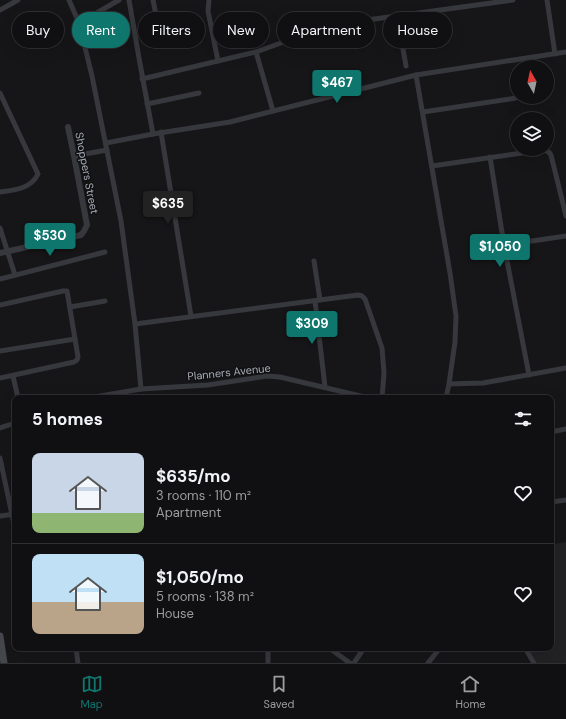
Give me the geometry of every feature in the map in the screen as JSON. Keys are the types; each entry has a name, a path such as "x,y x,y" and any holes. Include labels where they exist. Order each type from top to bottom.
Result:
{"main road":[{"path":"0,636 4,663"}],"street":[{"path":"0,10 18,0"},
{"path":"69,0 75,12"},
{"path":"99,12 119,0"},
{"path":"130,0 142,79 153,134"},
{"path":"153,0 155,12"},
{"path":"209,0 208,11 218,61"},
{"path":"420,12 513,0"},
{"path":"547,0 555,54"},
{"path":"142,79 256,52 302,34 345,23 383,17"},
{"path":"85,48 121,221 135,324 141,389"},
{"path":"403,48 406,66"},
{"path":"256,52 273,111"},
{"path":"106,143 161,132 230,122 416,75 566,52"},
{"path":"416,75 456,316 456,342 447,395"},
{"path":"0,93 38,174 36,178 26,187 0,192"},
{"path":"147,104 199,93"},
{"path":"423,112 510,99"},
{"name":"Shoppers Street","path":"0,253 81,235 84,231 86,225 68,127"},
{"path":"161,132 191,316"},
{"path":"74,156 107,150"},
{"path":"432,166 490,156 543,150 548,151 551,154 566,216"},
{"path":"490,156 504,245 529,375"},
{"path":"0,228 15,275"},
{"path":"504,245 566,236"},
{"path":"0,279 105,252"},
{"path":"314,261 325,387"},
{"path":"0,305 67,291 78,356 77,360 74,362 0,378"},
{"path":"135,324 317,301 358,294 365,299 382,348 384,373 382,395"},
{"path":"70,307 105,301"},
{"path":"0,351 75,339"},
{"path":"449,384 483,384 566,368"},
{"path":"13,376 17,395"},
{"name":"Planners Avenue","path":"106,395 141,389 208,385 267,376 280,377 357,395"},
{"path":"339,395 340,391"},
{"path":"0,428 12,424"},
{"path":"554,431 566,429"},
{"path":"0,458 12,506"},
{"path":"554,502 566,500"},
{"path":"0,516 12,514"},
{"path":"76,651 78,663"},
{"path":"268,651 268,663"},
{"path":"333,651 350,663"},
{"path":"354,663 362,651"},
{"path":"428,663 438,651"},
{"path":"527,651 534,663"}],"shaded area":[{"path":"566,542 566,663 537,663 530,651 554,651 554,544"}]}
